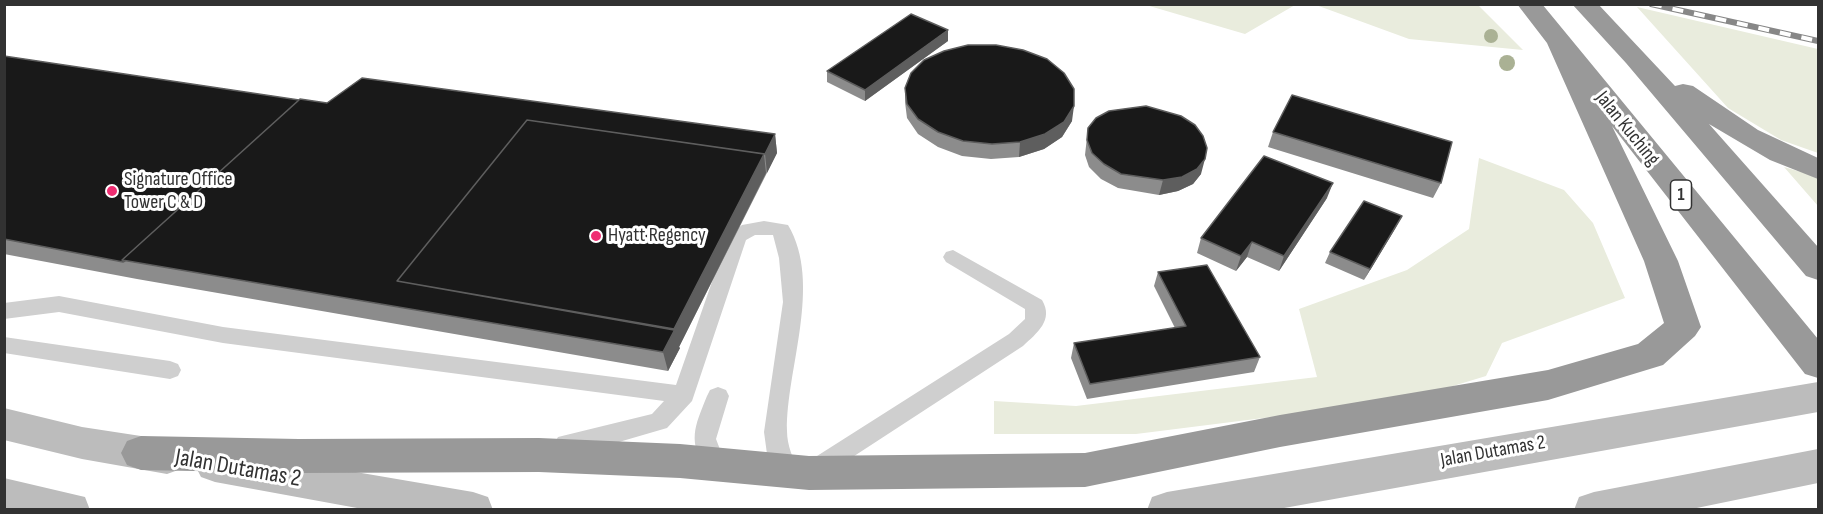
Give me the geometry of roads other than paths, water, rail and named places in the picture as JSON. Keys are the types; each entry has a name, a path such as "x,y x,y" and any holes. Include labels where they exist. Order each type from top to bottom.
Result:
{"highway":[{"name":"Jalan Kuching","path":"1529,4 1559,45 1818,364"},
{"path":"1584,4 1635,57 1818,268"},
{"path":"141,453 299,456 487,454 630,458 798,472 1085,470 1280,431 1548,386 1650,355 1683,327 1661,261 1559,45"},
{"path":"1635,57 1742,135 1771,151 1818,169"}],"street":[{"name":"Jalan Dutamas 2","path":"1167,510 1818,397"},
{"name":"Jalan Dutamas 2","path":"4,424 141,453 473,510"},
{"path":"1594,510 1817,467"},
{"path":"4,496 70,510"}],"lane":[{"path":"487,454 588,441 659,421 684,395 726,240 748,228 781,230 789,258 793,302 775,432 779,454 798,472 1016,340 1035,322 1035,305 953,257"},
{"path":"4,311 59,304 223,335 337,352 684,395"},
{"path":"4,345 171,370"},
{"path":"714,465 704,450 705,430 718,396"},
{"path":"4,409 43,434"}],"railway":[{"path":"1651,4 1818,41"}],"place":[{"name":"Signature Office Tower C & D","path":"112,191"},
{"name":"Hyatt Regency","path":"596,236"}]}
